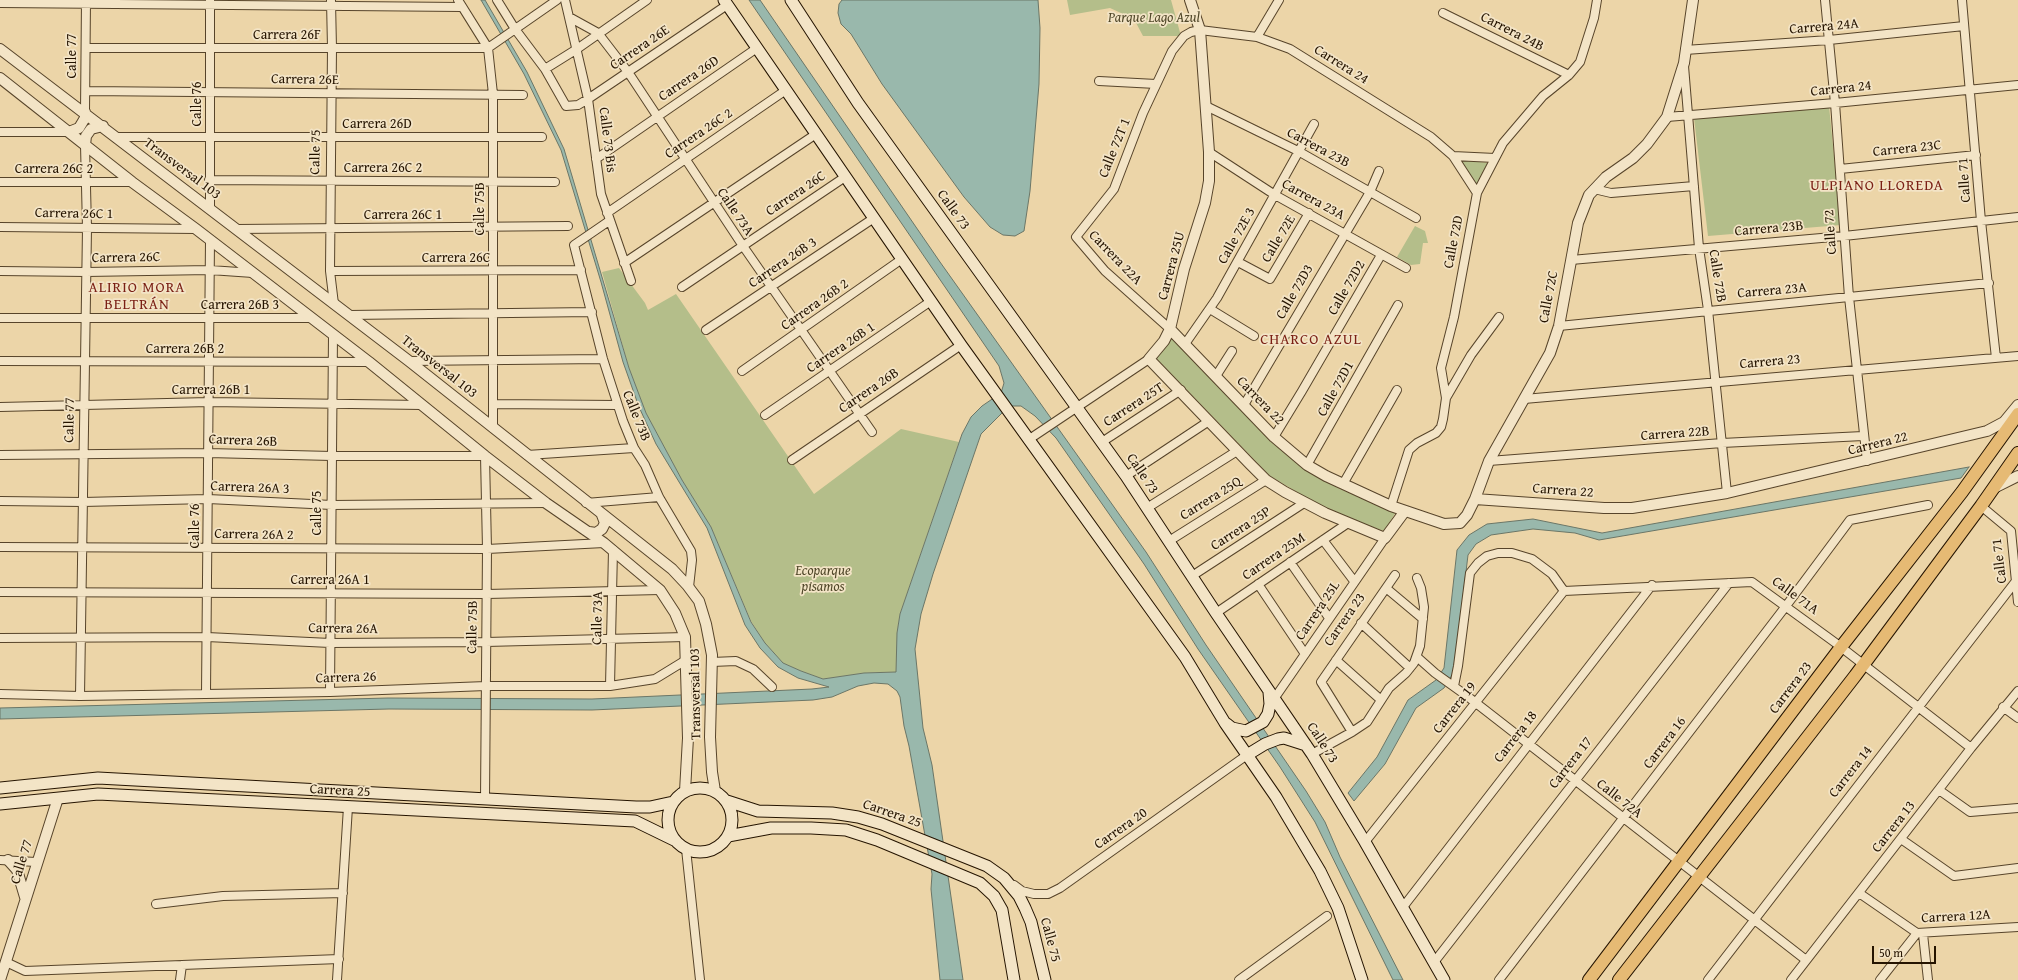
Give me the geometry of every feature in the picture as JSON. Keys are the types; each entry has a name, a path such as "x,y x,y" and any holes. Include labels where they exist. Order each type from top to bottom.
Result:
{"main road":[{"name":"Calle 73","path":"791,0 858,103 1074,410 1102,442 1126,476 1271,698 1309,750 1435,961 1444,980"},
{"path":"726,2 961,346 993,387 1028,440 1185,657 1225,723 1276,797 1320,871 1338,908 1360,979"},
{"name":"Carrera 23","path":"1589,980 1841,647 1962,492 2018,414"},
{"path":"1619,980 1700,878 1864,665 1982,506 2018,453"},
{"path":"1225,723 1232,728 1246,731 1263,722 1268,714 1271,698"},
{"path":"1247,755 1259,747 1284,738 1293,740 1309,750"},
{"name":"Carrera 25","path":"0,788 98,778 636,807 650,807 673,802"},
{"path":"674,840 667,821 669,809 673,802 685,791 700,787 715,791"},
{"name":"Carrera 25","path":"715,791 727,802 758,811 832,813 858,817 882,824 987,866 1004,878 1019,896 1025,908"},
{"name":"Carrera 25","path":"0,804 98,794 635,821 674,840 686,849"},
{"path":"686,849 697,852 709,851 720,846 728,836 732,819 727,802"},
{"path":"728,836 763,828 846,830 877,840 980,883 994,896 1002,910 1014,980"},
{"name":"Calle 75","path":"1025,908 1031,922 1045,980"}],"street":[{"path":"497,0 514,30 545,69 577,49 647,0"},
{"path":"488,48 558,0"},
{"name":"Calle 73 Bis","path":"565,0 588,99 601,194 631,281"},
{"name":"Carrera 25U","path":"1028,440 1149,359 1164,341 1170,329 1184,268 1205,202 1209,181 1209,152 1200,30 1190,0"},
{"path":"1257,37 1279,0"},
{"name":"Calle 72D","path":"1391,506 1409,450 1417,443 1436,433 1441,427 1446,398 1441,368 1454,317 1477,193 1503,143 1543,96 1569,75 1580,62 1587,45 1597,0"},
{"name":"Calle 72B","path":"1693,0 1684,63 1699,248 1708,310 1727,493"},
{"name":"Calle 72","path":"1826,0 1836,103 1849,297 1863,436 1867,461"},
{"name":"Calle 71","path":"1962,0 1981,221 1996,358"},
{"name":"Calle 77","path":"85,112 86,2"},
{"name":"Calle 76","path":"210,2 210,208"},
{"name":"Carrera 26E","path":"545,69 566,106 578,105 628,72 726,2"},
{"path":"0,3 460,3"},
{"name":"Calle 75","path":"331,3 332,137 330,181 330,271 334,304"},
{"name":"Calle 75B","path":"460,3 488,48 493,94 493,428"},
{"name":"Carrera 24B","path":"1443,13 1569,75"},
{"name":"Calle 73A","path":"569,17 598,33 628,72 713,202 802,330 829,372 872,432"},
{"name":"Carrera 24A","path":"1685,50 1829,40 1964,26"},
{"name":"Carrera 24","path":"1200,30 1257,37 1290,49 1318,65 1431,137 1453,156 1477,193"},
{"name":"Calle 72T 1","path":"1076,237 1114,189 1156,84 1172,51 1184,36 1200,30"},
{"name":"Carrera 26F","path":"86,48 488,48"},
{"name":"Carrera 26D","path":"596,159 757,48"},
{"name":"Transversal 103","path":"0,49 85,112 409,361 586,503 672,569 689,587 698,601 706,624 712,662 710,737 712,772 715,791"},
{"name":"Calle 72B","path":"1667,117 1684,63"},
{"name":"Transversal 103","path":"0,78 132,182 196,229 369,362 485,456 546,503 604,543 660,590 675,613 685,637 688,692 688,738 685,791"},
{"path":"1100,81 1156,84"},
{"name":"Carrera 24","path":"1667,117 1836,103 2018,84"},
{"path":"0,86 11,86"},
{"name":"Carrera 26C 2","path":"574,245 589,235 608,217 685,159 786,90"},
{"name":"Carrera 26E","path":"86,91 523,95"},
{"name":"Carrera 23B","path":"1206,106 1298,151 1416,218"},
{"path":"0,132 69,132 79,128 85,118 85,112"},
{"name":"Calle 72C","path":"1475,499 1489,460 1550,353 1559,326 1571,260 1583,206 1588,195 1647,144 1667,117"},
{"name":"Calle 72E 3","path":"1185,344 1210,309 1238,262 1314,124"},
{"path":"85,145 86,136 90,129 103,126"},
{"path":"624,263 816,134"},
{"name":"Carrera 26D","path":"117,137 542,137"},
{"name":"Calle 77","path":"80,696 87,228 85,145"},
{"name":"Carrera 23A","path":"1209,152 1275,194 1345,232 1381,255 1406,268"},
{"name":"Carrera 23C","path":"1840,169 1976,155"},
{"path":"1453,156 1495,158"},
{"name":"Calle 72D3","path":"1244,405 1370,192 1379,171"},
{"name":"Carrera 26C","path":"682,287 845,177"},
{"name":"Carrera 26C 2","path":"210,180 555,182"},
{"name":"Carrera 26C 2","path":"0,182 132,182"},
{"path":"1594,189 1611,193 1694,186"},
{"name":"Calle 72E","path":"1238,262 1270,279 1310,213"},
{"name":"Carrera 23B","path":"1571,260 1844,236 2018,217"},
{"name":"Carrera 26B 3","path":"706,330 874,218"},
{"name":"Carrera 26C 1","path":"237,229 568,226"},
{"name":"Carrera 26C 1","path":"0,227 196,229"},
{"name":"Carrera 22A","path":"1076,237 1105,271 1170,329"},
{"name":"Calle 76","path":"206,693 210,240"},
{"name":"Calle 73B","path":"574,245 603,358 617,405 634,448 645,465 659,497 691,551 692,560 689,587"},
{"name":"Calle 72D2","path":"1274,437 1381,255"},
{"name":"Carrera 26B 2","path":"742,371 902,259"},
{"name":"Carrera 26C","path":"0,271 86,272 210,270 253,273"},
{"name":"Carrera 26C","path":"330,271 581,270"},
{"name":"Carrera 23A","path":"1559,326 1988,283"},
{"name":"Carrera 26B 1","path":"765,415 931,301"},
{"name":"Calle 72D1","path":"1307,465 1398,305"},
{"path":"1210,309 1254,336"},
{"path":"349,315 592,312"},
{"path":"1446,398 1471,355 1499,317"},
{"name":"Carrera 26B 3","path":"0,318 312,318"},
{"name":"Carrera 22","path":"1170,329 1274,437 1307,465 1343,484 1391,506 1444,524 1455,524 1464,520 1475,499 1604,508 1632,508 1727,493 1867,461 1995,428 2004,422 2018,405"},
{"name":"Calle 75","path":"330,692 333,335"},
{"name":"Carrera 26B","path":"792,460 961,346"},
{"path":"1216,376 1232,351"},
{"name":"Carrera 23","path":"1524,398 2018,356"},
{"path":"409,361 603,358"},
{"path":"1149,359 1181,390 1266,480 1304,503 1385,538 1405,510"},
{"name":"Carrera 26B 2","path":"0,361 369,362"},
{"name":"Carrera 25T","path":"1102,442 1181,390"},
{"path":"1343,484 1397,390"},
{"name":"Carrera 26B 1","path":"0,406 209,402 422,404"},
{"path":"493,404 617,405"},
{"path":"1126,476 1209,421"},
{"name":"Carrera 22B","path":"1489,460 1722,443 1863,436"},
{"path":"527,456 634,448"},
{"path":"1147,508 1237,451"},
{"name":"Carrera 26B","path":"0,455 208,452 332,456 485,456"},
{"name":"Calle 75B","path":"485,456 488,550 485,799"},
{"path":"1994,488 2018,476"},
{"name":"Carrera 25Q","path":"1169,541 1266,480"},
{"path":"586,503 659,497"},
{"name":"Carrera 26A 3","path":"0,501 83,502 208,499 332,505 487,502 546,503"},
{"name":"Carrera 25P","path":"1192,576 1304,503"},
{"name":"Carrera 16","path":"1499,980 1786,606 1850,520 1928,504"},
{"name":"Calle 71","path":"1982,506 2010,531 2018,602"},
{"path":"589,532 596,533 602,529 605,523 602,515"},
{"name":"Carrera 25M","path":"1216,613 1348,523"},
{"name":"Carrera 25L","path":"1271,698 1304,654 1385,538"},
{"path":"1323,540 1354,581"},
{"name":"Carrera 26A 2","path":"0,547 488,550 604,543"},
{"name":"Calle 73A","path":"610,686 613,550"},
{"path":"1452,685 1458,666 1470,573 1478,563 1487,556 1498,553 1512,553 1532,559 1552,574 1564,591"},
{"path":"1290,562 1328,618"},
{"name":"Carrera 23","path":"1352,732 1321,682 1394,576"},
{"path":"1309,750 1352,732 1367,722 1389,688 1410,668 1417,657 1420,646 1423,619 1423,598 1417,578"},
{"name":"Carrera 14","path":"1708,980 2016,580"},
{"name":"Carrera 17","path":"1435,961 1729,582"},
{"name":"Calle 71A","path":"1564,591 1752,582 1841,647 1971,748"},
{"path":"1258,584 1304,654"},
{"name":"Carrera 18","path":"1403,907 1652,586"},
{"path":"1386,588 1423,619"},
{"name":"Carrera 26A 1","path":"0,592 81,594 331,592 487,594 660,590"},
{"name":"Carrera 19","path":"1365,842 1564,591"},
{"path":"1361,623 1410,668"},
{"name":"Carrera 26A","path":"0,638 81,639 207,637 330,643 486,642 685,637"},
{"name":"Calle 72A","path":"1417,657 1435,674 1452,685 1806,960"},
{"name":"Carrera 26","path":"0,694 80,696 610,686 655,679 686,660"},
{"path":"1336,660 1381,700"},
{"path":"712,662 736,661 752,669 772,687"},
{"name":"Carrera 13","path":"1791,980 1971,748 2018,691"},
{"path":"2004,707 2018,718"},
{"name":"Carrera 20","path":"1004,878 1022,891 1034,894 1048,894 1060,888 1247,755"},
{"path":"1939,790 1970,812 2018,808"},
{"name":"Calle 77","path":"0,980 36,862 58,798"},
{"path":"337,980 348,807"},
{"path":"1901,838 1954,876 2018,868"},
{"path":"686,849 700,980"},
{"path":"4,860 36,862"},
{"path":"4,860 17,870 26,898"},
{"path":"156,904 224,896 343,893"},
{"name":"Carrera 12A","path":"1859,893 1920,934 2018,927"},
{"path":"1239,980 1327,916"},
{"path":"1880,980 1920,934"},
{"path":"1920,934 1928,980"},
{"path":"6,962 26,970 339,959"},
{"path":"180,980 182,965"}],"green space":[{"name":"Parque Lago Azul","path":"1067,0 1171,0 1181,36 1143,36 1134,19 1110,8 1070,15"},
{"path":"1829,106 1841,225 1708,236 1694,118"},
{"path":"1460,161 1489,163 1477,185"},
{"path":"1415,226 1425,231 1428,243 1423,243 1420,264 1411,265 1397,257"},
{"name":"Ecoparque pisamos","path":"619,268 645,303 648,310 676,294 814,494 901,429 959,442 900,614 897,633 897,672 864,673 823,679 783,663 765,643 751,621 711,527 682,480 646,413 629,368 602,272"},
{"path":"1171,337 1270,441 1304,469 1340,489 1396,512 1384,531 1350,519 1307,498 1270,476 1156,358"}],"shaded area":[{"path":"481,0 485,0 527,72 564,149 629,368 646,413 682,480 711,527 751,622 765,643 783,663 823,679 864,673 896,672 897,633 900,614 962,434 971,417 982,406 1001,393 1004,383 999,366 749,0 760,0 940,262 1146,552 1206,645 1306,791 1325,822 1340,857 1403,980 1393,980 1315,822 1280,767 1198,649 1144,564 1056,438 1035,416 1021,406 1012,406 1006,409 981,434 933,574 921,614 915,649 923,728 932,765 963,980 940,980 931,889 932,874 904,726 900,697 897,691 888,684 874,683 858,686 832,697 813,700 592,710 389,709 0,719 0,708 388,698 592,699 829,687 798,678 778,667 760,648 745,625 707,528 656,444 639,407 623,362 601,282 561,150 524,74"},
{"path":"842,0 1038,0 1040,28 1039,84 1030,191 1024,231 1015,236 1003,235 990,227 964,197 882,84 851,34 841,24 838,13 839,4"},
{"path":"1969,467 1961,478 1599,540 1575,533 1533,529 1491,535 1476,544 1468,555 1454,672 1444,688 1416,708 1385,764 1354,801 1348,793 1377,757 1408,700 1436,680 1444,668 1457,550 1469,535 1487,524 1533,519 1602,533"}],"district":[{"name":"ULPIANO LLOREDA","path":"1877,186"},
{"name":"ALIRIO MORA BELTRÁN","path":"137,296"},
{"name":"CHARCO AZUL","path":"1311,340"}]}
